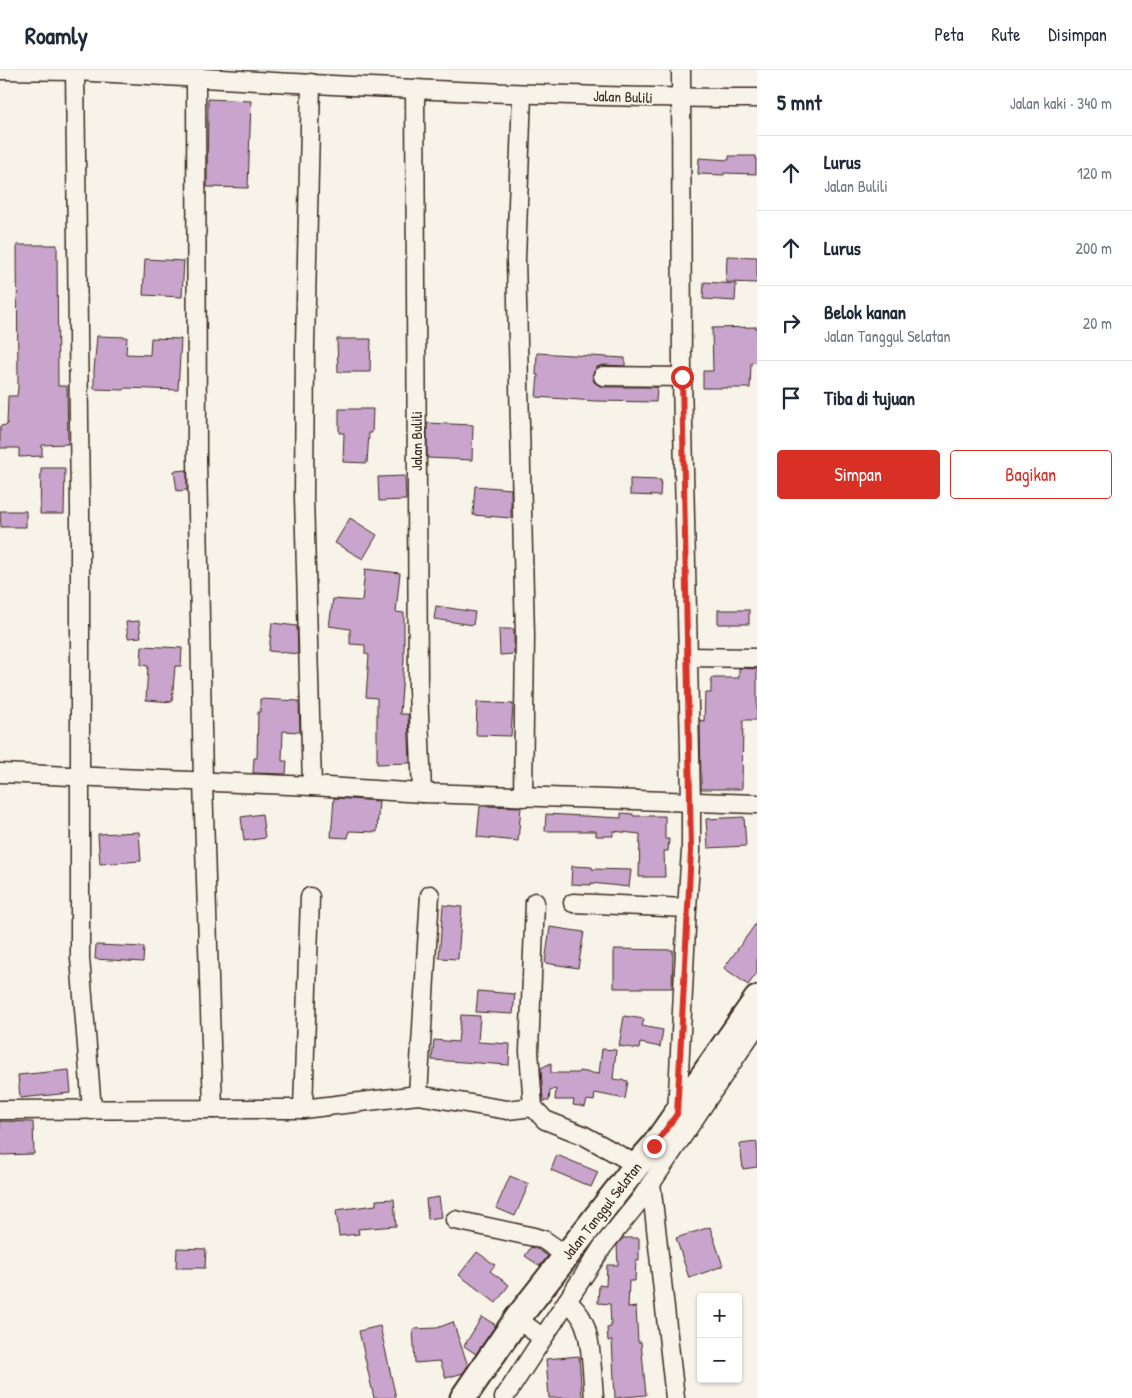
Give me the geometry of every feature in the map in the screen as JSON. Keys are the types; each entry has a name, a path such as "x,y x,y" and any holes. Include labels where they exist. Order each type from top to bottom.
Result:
{"street":[{"name":"Jalan Bulili","path":"0,70 75,71 522,94 757,98"},
{"path":"677,1114 691,851 682,377 681,70"},
{"path":"75,71 80,507 80,958 92,1110"},
{"path":"196,78 197,459 203,781 213,1109"},
{"path":"311,83 304,344 304,497 312,786"},
{"name":"Jalan Bulili","path":"415,89 418,679 422,793"},
{"path":"522,94 516,259 525,646 523,797"},
{"path":"603,376 682,377"},
{"path":"688,657 757,658"},
{"path":"0,773 312,786 422,793 757,804"},
{"path":"418,1095 430,895"},
{"path":"303,1109 310,897"},
{"path":"535,902 530,1050 533,1107 546,1120 582,1135 644,1174 675,1398"},
{"path":"573,903 688,908"},
{"name":"Jalan Tanggul Selatan","path":"510,1395 543,1338 603,1246 640,1200 644,1174 654,1146 757,999"},
{"name":"Jalan Tanggul Selatan","path":"463,1398 518,1319 567,1256 702,1110 757,1025"},
{"path":"0,1110 303,1109 418,1095 507,1110 533,1107"},
{"path":"455,1220 544,1240 567,1256"},
{"path":"567,1301 577,1310 588,1335 594,1398"},
{"path":"518,1319 543,1338"}],"building":[{"path":"208,99 251,101 248,188 207,187"},
{"path":"729,156 756,156 756,174 698,174 699,158 729,160"},
{"path":"17,245 57,245 58,386 67,386 68,444 42,445 42,456 19,457 19,448 0,448 0,426 7,425 8,396 17,396 18,387"},
{"path":"727,256 757,257 757,283 726,282"},
{"path":"145,259 184,261 182,297 143,295"},
{"path":"704,282 736,284 735,301 703,299"},
{"path":"757,327 757,362 751,363 750,388 703,388 703,371 713,371 712,328"},
{"path":"97,336 127,337 126,354 150,355 151,338 181,339 178,390 94,389"},
{"path":"337,339 371,339 370,372 338,372"},
{"path":"537,353 625,358 625,366 603,365 597,367 592,375 594,382 603,387 657,387 656,402 595,401 536,397"},
{"path":"339,409 373,409 372,433 369,433 367,463 343,462 344,433 339,433"},
{"path":"427,423 473,425 472,460 427,458"},
{"path":"41,468 65,468 64,514 40,514"},
{"path":"187,470 187,490 177,491 174,471"},
{"path":"405,476 406,500 379,501 378,477"},
{"path":"630,479 661,480 660,496 630,495"},
{"path":"475,486 511,489 511,518 473,515"},
{"path":"0,511 26,511 26,527 1,527"},
{"path":"350,518 377,535 363,559 335,543"},
{"path":"365,569 400,573 396,612 404,613 404,660 400,714 408,714 410,763 377,764 377,698 366,697 369,655 365,654 365,645 350,644 350,629 329,626 333,599 362,601"},
{"path":"436,606 475,612 473,625 434,619"},
{"path":"718,610 749,610 749,624 718,624"},
{"path":"139,621 141,637 128,638 126,622"},
{"path":"272,623 297,626 298,654 269,651"},
{"path":"499,629 514,629 514,654 500,655"},
{"path":"142,646 182,648 181,666 175,666 172,702 146,700 148,666 141,665"},
{"path":"739,668 757,669 757,720 743,720 742,789 701,789 700,720 704,721 705,693 711,693 711,678 739,678"},
{"path":"260,699 299,701 300,732 283,731 282,761 287,761 286,774 253,773 254,758 257,758"},
{"path":"477,702 513,704 511,736 476,735"},
{"path":"334,798 379,801 377,832 349,831 348,838 331,837"},
{"path":"480,806 521,807 518,841 477,837"},
{"path":"621,813 633,814 633,816 665,816 665,839 669,839 668,851 664,851 665,877 639,877 640,834 613,831 613,836 596,836 596,831 545,831 546,814 621,818"},
{"path":"262,814 265,838 244,841 241,817"},
{"path":"744,817 746,846 708,848 706,819"},
{"path":"139,832 141,861 100,864 98,834"},
{"path":"572,866 592,867 592,869 631,870 629,887 591,883 591,885 571,884"},
{"path":"443,905 462,907 458,959 439,958"},
{"path":"757,922 757,973 748,985 724,968"},
{"path":"550,927 584,932 578,968 545,963"},
{"path":"96,945 144,947 143,962 95,959"},
{"path":"614,949 673,950 672,988 614,988"},
{"path":"478,991 515,994 513,1014 476,1012"},
{"path":"461,1015 480,1016 478,1042 510,1044 509,1065 432,1060 434,1040 458,1042"},
{"path":"624,1016 644,1019 642,1026 663,1030 660,1047 640,1043 639,1049 619,1046"},
{"path":"602,1049 616,1050 613,1079 628,1081 625,1099 595,1093 594,1101 587,1100 585,1107 573,1105 574,1100 555,1100 556,1089 550,1091 549,1101 543,1101 541,1068 551,1063 551,1073 578,1073 579,1071 599,1074"},
{"path":"69,1070 71,1093 20,1098 18,1075"},
{"path":"0,1121 33,1122 34,1154 0,1155"},
{"path":"757,1142 757,1167 743,1169 740,1144"},
{"path":"557,1155 598,1172 591,1187 551,1170"},
{"path":"510,1176 529,1184 515,1216 496,1208"},
{"path":"439,1197 442,1217 428,1219 426,1199"},
{"path":"394,1199 396,1226 358,1229 359,1234 339,1236 336,1210 376,1205 376,1200"},
{"path":"710,1227 723,1266 689,1278 676,1238"},
{"path":"623,1238 639,1238 639,1261 636,1261 635,1281 629,1281 628,1308 636,1307 638,1342 641,1342 646,1395 615,1398 612,1340 608,1341 607,1328 611,1327 610,1304 598,1303 599,1285 606,1286 607,1265 618,1265 617,1245"},
{"path":"531,1247 548,1256 540,1266 525,1256"},
{"path":"177,1248 206,1249 205,1268 176,1268"},
{"path":"477,1252 495,1265 490,1271 509,1285 496,1303 459,1275"},
{"path":"482,1317 496,1325 476,1354 464,1346"},
{"path":"453,1322 468,1366 463,1373 446,1378 440,1361 415,1363 413,1329 437,1328"},
{"path":"380,1326 396,1398 374,1398 359,1331"},
{"path":"579,1356 582,1398 549,1398 546,1359"}],"route":[{"path":"654,1146 677,1114 691,851 682,377"}]}
